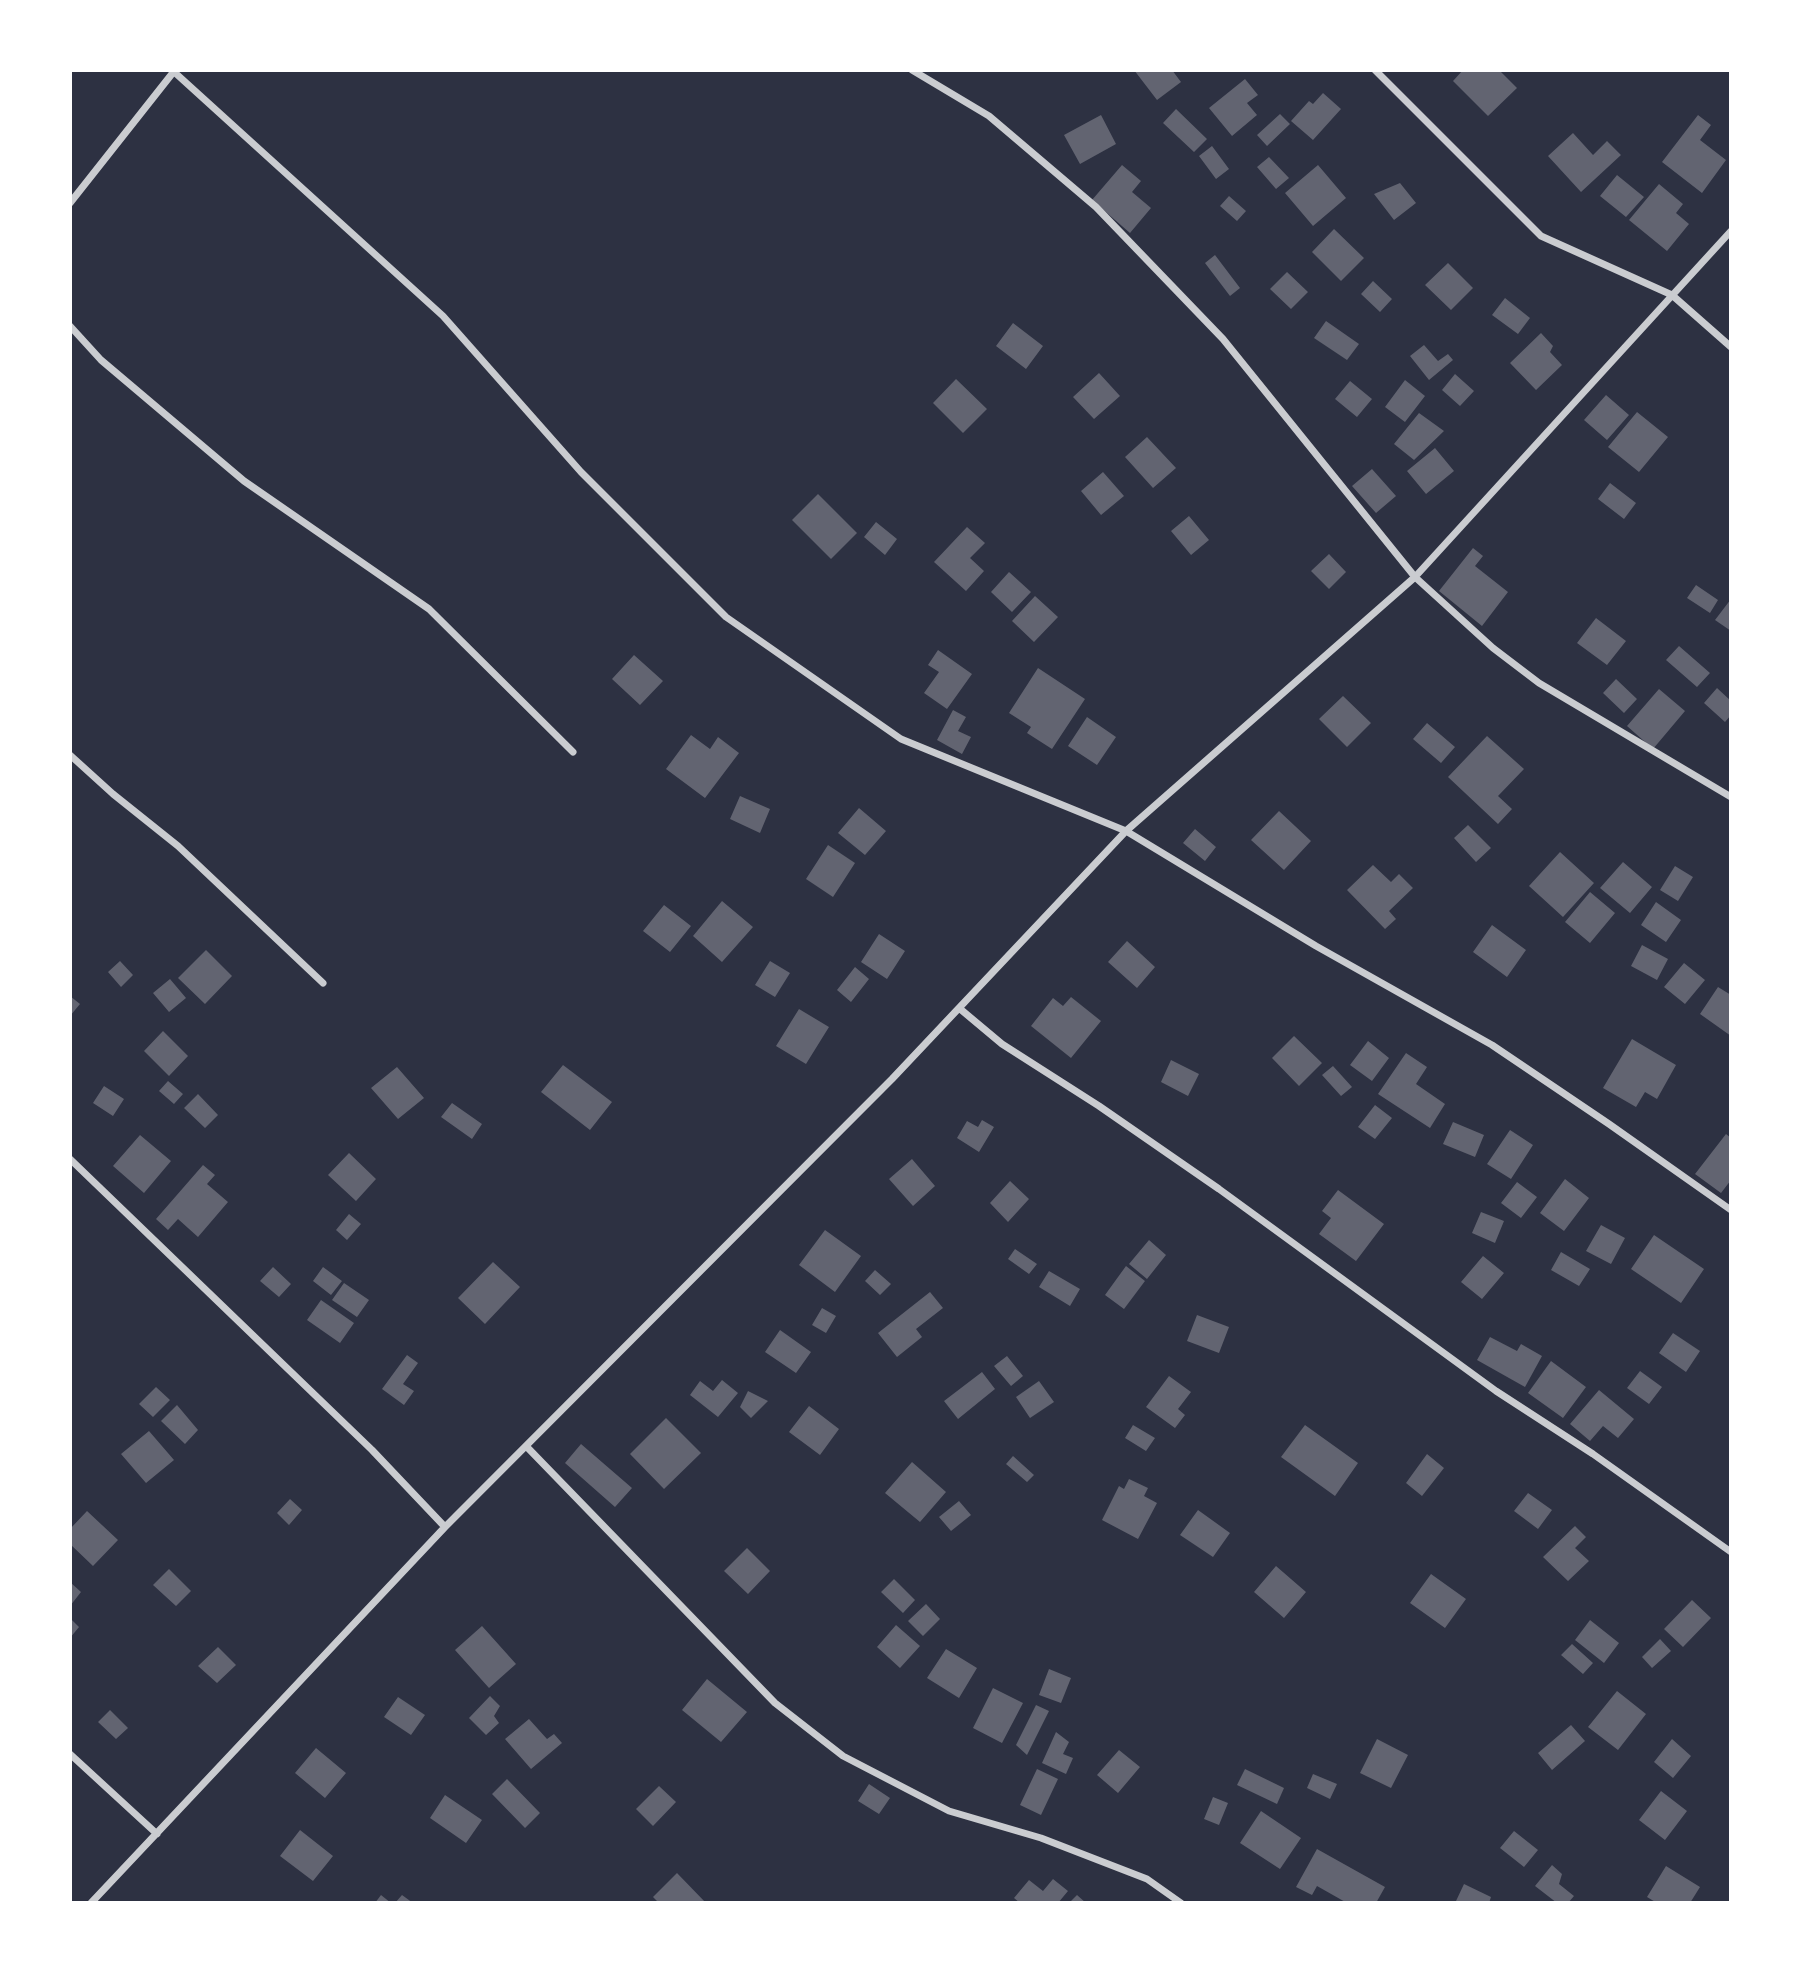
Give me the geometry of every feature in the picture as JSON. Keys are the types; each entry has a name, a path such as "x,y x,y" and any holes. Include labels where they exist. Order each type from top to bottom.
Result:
{"street":[{"path":"912,70 989,116 1096,207 1223,339 1415,578 1493,648 1539,683 1731,797"},
{"path":"1375,70 1541,236 1672,295 1731,347"},
{"path":"70,203 174,71 443,316 581,472 726,617 901,739 1126,831 1316,946 1492,1045 1731,1210"},
{"path":"103,1903 93,1900 446,1527 959,1008 1126,831 1415,578 1731,232"},
{"path":"70,326 101,360 244,481 429,609 573,752"},
{"path":"70,755 113,794 178,846 323,983"},
{"path":"959,1008 1002,1044 1099,1106 1496,1391 1592,1454 1731,1552"},
{"path":"70,1159 372,1450 446,1527"},
{"path":"526,1446 775,1703 843,1756 949,1811 1041,1838 1146,1879 1181,1903"},
{"path":"70,1754 157,1834"}],"building":[{"path":"1134,70 1172,70 1181,82 1157,100"},
{"path":"1463,70 1499,70 1517,88 1488,116 1453,81"},
{"path":"1245,79 1258,95 1247,103 1257,115 1232,136 1209,108"},
{"path":"1323,93 1341,109 1313,140 1291,121 1309,101 1313,104"},
{"path":"1176,109 1207,139 1194,152 1163,123"},
{"path":"1280,114 1290,124 1267,146 1257,135"},
{"path":"1101,115 1116,144 1080,164 1064,135"},
{"path":"1698,115 1711,125 1700,140 1726,160 1702,193 1662,162"},
{"path":"1573,133 1593,155 1607,141 1621,155 1581,192 1548,156"},
{"path":"1212,146 1229,169 1216,179 1199,156"},
{"path":"1269,157 1289,178 1276,189 1257,167"},
{"path":"1122,165 1141,181 1132,192 1151,208 1130,233 1092,200"},
{"path":"1318,165 1346,198 1313,226 1285,193"},
{"path":"1617,175 1644,197 1626,217 1600,196"},
{"path":"1400,183 1416,203 1394,220 1374,194"},
{"path":"1659,184 1683,204 1676,213 1689,224 1667,251 1629,220"},
{"path":"1229,196 1246,211 1237,221 1220,206"},
{"path":"1334,229 1364,258 1341,281 1312,252"},
{"path":"1215,255 1240,288 1230,296 1205,263"},
{"path":"1448,263 1473,288 1451,310 1425,285"},
{"path":"1287,272 1308,292 1291,309 1270,289"},
{"path":"1373,281 1392,299 1380,312 1361,294"},
{"path":"1505,298 1530,318 1518,334 1492,315"},
{"path":"1326,321 1359,344 1347,360 1314,338"},
{"path":"1013,323 1043,346 1026,369 996,346"},
{"path":"1541,333 1553,346 1550,352 1562,365 1536,390 1510,363"},
{"path":"1424,345 1438,361 1448,354 1453,360 1429,380 1410,356"},
{"path":"1099,373 1120,396 1094,419 1073,397"},
{"path":"1455,374 1474,391 1460,406 1442,390"},
{"path":"956,379 987,409 963,433 933,403"},
{"path":"1405,380 1425,396 1405,422 1385,407"},
{"path":"1350,381 1372,399 1357,417 1335,399"},
{"path":"1606,395 1629,415 1607,440 1584,420"},
{"path":"1637,412 1668,437 1639,472 1608,447"},
{"path":"1419,413 1444,431 1414,460 1394,444"},
{"path":"1147,437 1176,468 1153,488 1125,457"},
{"path":"1435,448 1454,471 1426,494 1407,471"},
{"path":"1372,469 1396,496 1376,513 1352,486"},
{"path":"1103,472 1124,496 1101,515 1081,491"},
{"path":"1610,483 1636,503 1624,519 1598,499"},
{"path":"818,494 857,533 831,559 792,520"},
{"path":"1189,516 1209,540 1191,555 1171,531"},
{"path":"876,522 897,539 885,555 864,537"},
{"path":"967,527 985,543 970,558 984,571 966,591 934,562"},
{"path":"1473,548 1483,556 1475,566 1508,592 1482,626 1439,591"},
{"path":"1329,554 1346,572 1329,589 1311,571"},
{"path":"1009,572 1031,592 1012,612 991,592"},
{"path":"1696,585 1718,600 1710,613 1687,598"},
{"path":"1035,596 1058,617 1034,642 1012,621"},
{"path":"1731,599 1731,631 1715,620"},
{"path":"1596,618 1626,641 1607,665 1577,643"},
{"path":"1679,646 1710,673 1697,687 1666,660"},
{"path":"938,650 972,674 947,709 924,693 939,672 928,665"},
{"path":"634,655 663,681 640,705 612,679"},
{"path":"1038,668 1085,699 1052,749 1027,733 1031,727 1009,713"},
{"path":"1616,679 1637,699 1624,713 1603,693"},
{"path":"1717,688 1731,701 1731,715 1725,722 1704,703"},
{"path":"1659,689 1685,711 1653,749 1627,726"},
{"path":"1343,696 1371,723 1347,747 1319,719"},
{"path":"953,710 966,717 958,731 971,737 962,754 937,740"},
{"path":"1087,717 1116,737 1097,765 1068,746"},
{"path":"1427,723 1455,747 1441,763 1413,739"},
{"path":"691,735 710,749 718,737 739,753 705,798 666,769"},
{"path":"1487,736 1524,769 1498,796 1512,809 1498,824 1448,777"},
{"path":"740,796 770,809 760,833 730,819"},
{"path":"859,808 886,831 865,855 838,833"},
{"path":"1279,811 1311,841 1284,870 1251,840"},
{"path":"1468,825 1491,848 1476,862 1454,838"},
{"path":"1195,829 1216,847 1205,861 1183,843"},
{"path":"828,845 855,863 833,897 806,879"},
{"path":"1560,852 1594,883 1563,917 1529,886"},
{"path":"1623,862 1652,887 1630,913 1600,888"},
{"path":"1373,865 1391,882 1399,874 1413,888 1389,911 1396,919 1385,929 1347,890"},
{"path":"1675,866 1693,877 1678,901 1660,890"},
{"path":"1590,892 1615,913 1590,943 1565,922"},
{"path":"722,901 753,927 722,962 693,936"},
{"path":"1656,902 1681,920 1666,942 1641,925"},
{"path":"664,905 691,926 670,952 643,931"},
{"path":"1492,925 1526,950 1507,977 1473,952"},
{"path":"879,934 905,951 887,979 861,962"},
{"path":"1127,941 1155,967 1137,988 1108,962"},
{"path":"1642,945 1668,959 1657,980 1631,966"},
{"path":"206,950 232,976 205,1004 178,978"},
{"path":"120,961 133,975 121,987 108,972"},
{"path":"770,961 790,973 775,997 755,985"},
{"path":"1684,963 1705,980 1685,1004 1664,987"},
{"path":"855,967 869,979 851,1002 837,990"},
{"path":"170,979 186,998 169,1012 153,993"},
{"path":"1718,987 1731,995 1731,1036 1700,1014"},
{"path":"70,996 80,1004 70,1016"},
{"path":"1071,997 1101,1021 1071,1058 1031,1026 1053,998 1063,1006"},
{"path":"799,1009 829,1027 806,1064 776,1046"},
{"path":"163,1031 188,1056 169,1076 144,1051"},
{"path":"1294,1036 1322,1063 1299,1086 1272,1058"},
{"path":"1632,1039 1676,1065 1657,1099 1645,1092 1636,1107 1603,1088"},
{"path":"1368,1041 1389,1058 1372,1081 1350,1065"},
{"path":"1406,1053 1427,1067 1416,1084 1445,1104 1430,1128 1378,1094"},
{"path":"1171,1060 1199,1074 1188,1096 1161,1082"},
{"path":"563,1065 612,1102 590,1130 541,1092"},
{"path":"1333,1066 1352,1087 1341,1096 1322,1075"},
{"path":"397,1067 424,1098 398,1119 371,1088"},
{"path":"168,1081 183,1094 174,1104 159,1091"},
{"path":"104,1086 124,1099 113,1116 93,1103"},
{"path":"198,1094 218,1115 205,1128 184,1108"},
{"path":"452,1103 482,1124 472,1139 441,1117"},
{"path":"1375,1105 1392,1118 1375,1139 1358,1127"},
{"path":"982,1120 994,1127 979,1152 957,1138 967,1121 978,1127"},
{"path":"1453,1122 1484,1135 1475,1157 1443,1144"},
{"path":"1510,1130 1533,1145 1511,1179 1487,1164"},
{"path":"1726,1134 1731,1138 1731,1180 1721,1193 1695,1174"},
{"path":"140,1135 171,1161 144,1193 113,1166"},
{"path":"349,1153 376,1179 356,1201 328,1175"},
{"path":"912,1159 935,1186 913,1206 889,1179"},
{"path":"203,1165 215,1175 207,1184 228,1202 198,1237 178,1219 168,1230 156,1219"},
{"path":"1565,1179 1589,1198 1564,1231 1540,1213"},
{"path":"1010,1181 1029,1199 1008,1222 990,1203"},
{"path":"1517,1182 1537,1197 1521,1218 1501,1203"},
{"path":"1338,1190 1384,1224 1356,1261 1319,1234 1331,1218 1322,1211"},
{"path":"1481,1212 1504,1221 1495,1243 1472,1233"},
{"path":"349,1214 361,1224 347,1240 336,1230"},
{"path":"1601,1225 1625,1238 1611,1264 1586,1251"},
{"path":"825,1230 861,1256 835,1292 799,1265"},
{"path":"1654,1235 1704,1269 1681,1303 1631,1269"},
{"path":"1149,1240 1166,1255 1147,1279 1129,1264"},
{"path":"1015,1249 1037,1264 1029,1274 1008,1259"},
{"path":"1561,1252 1590,1269 1579,1286 1551,1270"},
{"path":"1483,1256 1504,1273 1482,1299 1461,1282"},
{"path":"493,1262 520,1287 485,1324 458,1298"},
{"path":"1126,1266 1145,1281 1124,1309 1105,1295"},
{"path":"273,1267 291,1284 279,1297 260,1281"},
{"path":"323,1267 342,1281 331,1295 313,1281"},
{"path":"875,1270 891,1284 880,1295 865,1281"},
{"path":"1049,1271 1080,1289 1070,1306 1039,1287"},
{"path":"344,1283 369,1300 357,1317 332,1300"},
{"path":"930,1292 943,1308 916,1329 922,1337 897,1357 878,1333"},
{"path":"321,1300 354,1323 340,1343 307,1320"},
{"path":"822,1308 836,1316 826,1333 812,1325"},
{"path":"1197,1315 1229,1327 1219,1353 1187,1341"},
{"path":"780,1330 811,1352 796,1373 765,1352"},
{"path":"1673,1333 1700,1351 1686,1372 1659,1353"},
{"path":"1490,1337 1517,1351 1521,1344 1542,1356 1525,1387 1477,1360"},
{"path":"407,1355 418,1363 403,1384 414,1391 404,1405 382,1389"},
{"path":"1007,1356 1023,1376 1011,1386 994,1366"},
{"path":"1551,1361 1586,1387 1563,1418 1528,1393"},
{"path":"1640,1371 1662,1387 1649,1404 1627,1388"},
{"path":"982,1372 995,1389 958,1419 944,1401"},
{"path":"1169,1376 1191,1392 1178,1409 1185,1415 1175,1428 1146,1407"},
{"path":"722,1380 738,1393 718,1417 690,1395 700,1381 713,1391"},
{"path":"1039,1381 1054,1402 1030,1418 1016,1397"},
{"path":"156,1387 170,1400 153,1417 139,1404"},
{"path":"1599,1390 1634,1419 1618,1438 1603,1426 1590,1441 1570,1424"},
{"path":"748,1391 768,1401 751,1418 740,1407"},
{"path":"177,1405 198,1430 185,1444 161,1421"},
{"path":"809,1406 839,1429 820,1455 789,1432"},
{"path":"666,1418 701,1453 664,1489 630,1454"},
{"path":"1133,1425 1155,1438 1146,1451 1125,1438"},
{"path":"1305,1425 1358,1463 1335,1496 1281,1457"},
{"path":"149,1431 174,1460 146,1483 121,1454"},
{"path":"581,1444 632,1488 615,1507 565,1463"},
{"path":"1427,1454 1444,1468 1422,1496 1406,1483"},
{"path":"1013,1456 1034,1475 1027,1482 1006,1464"},
{"path":"912,1462 946,1492 920,1522 885,1493"},
{"path":"1129,1479 1148,1488 1144,1496 1157,1503 1138,1539 1102,1520 1119,1486 1124,1489"},
{"path":"1528,1493 1552,1510 1538,1529 1514,1511"},
{"path":"290,1499 302,1510 289,1525 277,1513"},
{"path":"959,1501 971,1515 951,1531 939,1517"},
{"path":"1198,1510 1230,1533 1213,1557 1180,1535"},
{"path":"87,1511 118,1540 93,1566 70,1544 70,1529"},
{"path":"1575,1526 1586,1537 1575,1548 1589,1561 1568,1581 1543,1557"},
{"path":"747,1548 770,1571 748,1594 724,1571"},
{"path":"1276,1566 1306,1592 1284,1618 1254,1592"},
{"path":"169,1569 191,1591 176,1606 153,1585"},
{"path":"1431,1574 1466,1599 1445,1628 1410,1603"},
{"path":"894,1579 915,1600 903,1613 881,1592"},
{"path":"70,1582 81,1592 70,1606"},
{"path":"1692,1600 1711,1618 1683,1647 1664,1629"},
{"path":"926,1604 940,1619 923,1636 908,1621"},
{"path":"70,1618 79,1627 70,1638"},
{"path":"1590,1620 1619,1643 1604,1663 1575,1640"},
{"path":"896,1625 920,1646 900,1668 877,1647"},
{"path":"482,1626 516,1664 489,1688 455,1650"},
{"path":"1660,1639 1671,1651 1652,1668 1642,1657"},
{"path":"1572,1644 1593,1663 1583,1674 1561,1655"},
{"path":"218,1647 236,1665 217,1683 198,1666"},
{"path":"946,1649 977,1668 959,1698 927,1678"},
{"path":"1049,1669 1071,1678 1061,1703 1039,1695"},
{"path":"707,1679 747,1712 721,1742 682,1710"},
{"path":"993,1688 1023,1703 1002,1743 973,1728"},
{"path":"1617,1691 1646,1714 1618,1750 1588,1727"},
{"path":"490,1696 500,1706 494,1716 499,1723 486,1735 469,1718"},
{"path":"398,1697 425,1715 411,1735 384,1717"},
{"path":"1036,1705 1049,1711 1027,1755 1016,1745"},
{"path":"110,1710 128,1728 116,1739 98,1722"},
{"path":"529,1719 547,1739 554,1734 562,1743 531,1769 505,1739"},
{"path":"1571,1725 1585,1741 1552,1770 1538,1753"},
{"path":"1056,1732 1069,1742 1063,1754 1073,1758 1066,1774 1042,1763"},
{"path":"1377,1739 1408,1755 1391,1788 1360,1773"},
{"path":"1672,1739 1691,1756 1673,1778 1654,1762"},
{"path":"316,1748 346,1773 325,1798 295,1773"},
{"path":"1119,1750 1140,1767 1118,1793 1097,1775"},
{"path":"1037,1769 1058,1779 1041,1815 1020,1805"},
{"path":"1245,1769 1284,1788 1277,1804 1237,1785"},
{"path":"1313,1774 1337,1784 1330,1799 1307,1788"},
{"path":"507,1779 540,1813 525,1828 492,1794"},
{"path":"869,1784 890,1798 879,1814 858,1801"},
{"path":"659,1786 676,1802 653,1826 636,1809"},
{"path":"1661,1791 1687,1811 1665,1840 1639,1820"},
{"path":"445,1795 482,1820 466,1843 430,1818"},
{"path":"1213,1797 1228,1803 1219,1825 1204,1819"},
{"path":"1261,1811 1301,1838 1280,1869 1240,1843"},
{"path":"300,1830 333,1856 313,1881 280,1856"},
{"path":"1514,1831 1538,1850 1524,1867 1500,1848"},
{"path":"1317,1849 1385,1887 1376,1903 1347,1903 1317,1886 1312,1895 1296,1887"},
{"path":"1552,1865 1562,1874 1559,1884 1574,1896 1568,1903 1557,1903 1535,1886"},
{"path":"1666,1866 1700,1887 1690,1903 1657,1903 1647,1897"},
{"path":"677,1873 706,1903 659,1903 653,1897"},
{"path":"1053,1879 1068,1891 1058,1903 1020,1903 1014,1898 1029,1880 1043,1891"},
{"path":"1464,1884 1491,1897 1489,1903 1456,1901"},
{"path":"381,1895 391,1903 375,1903"},
{"path":"402,1895 413,1903 395,1903"},
{"path":"1077,1895 1086,1903 1069,1903"}]}
